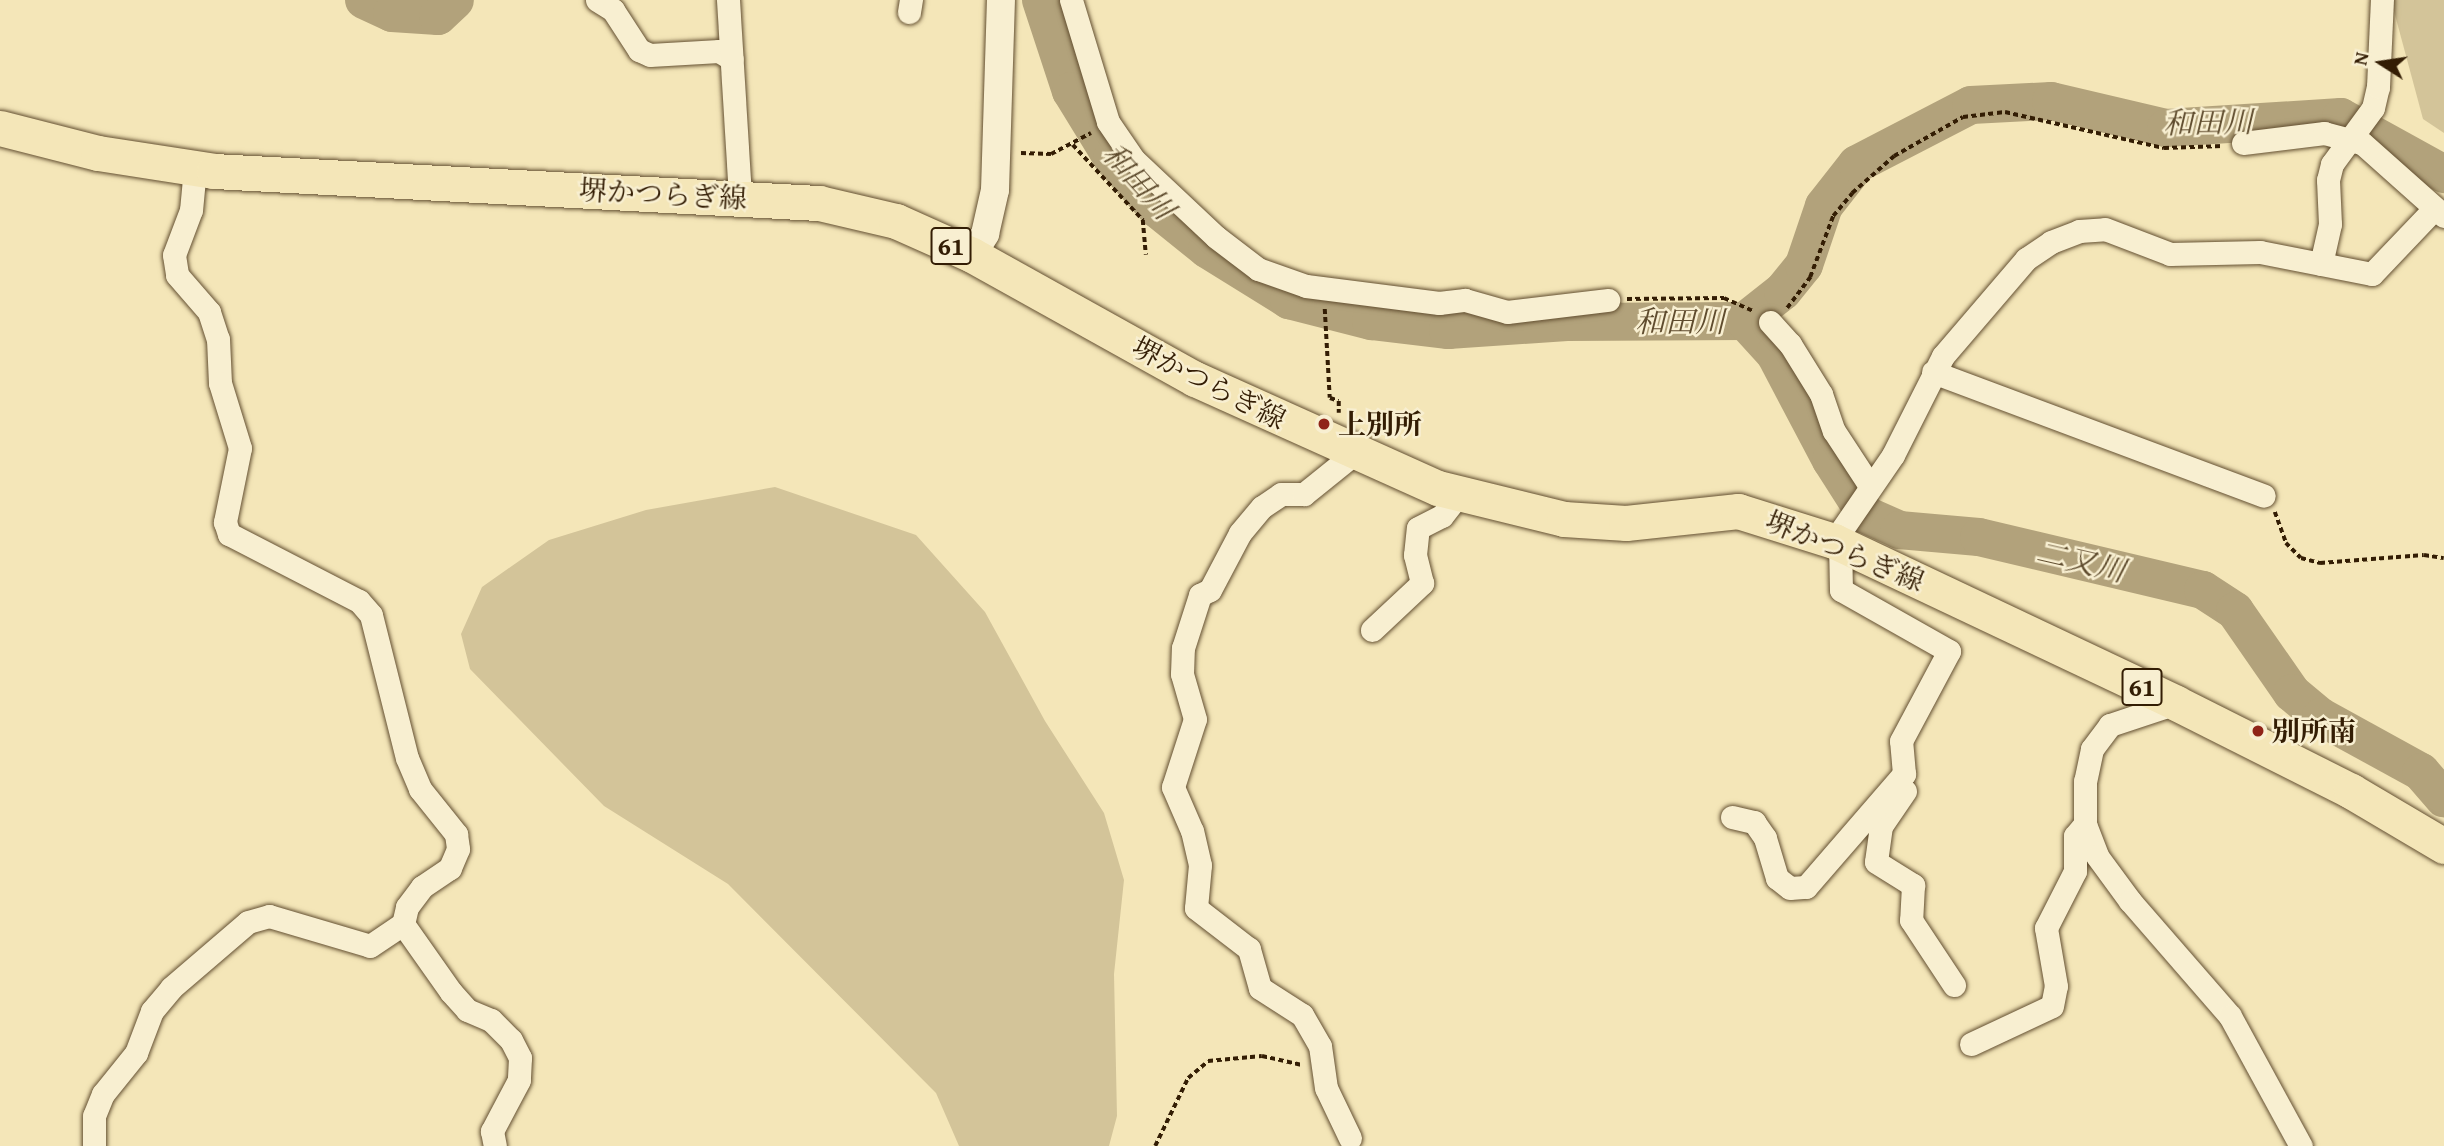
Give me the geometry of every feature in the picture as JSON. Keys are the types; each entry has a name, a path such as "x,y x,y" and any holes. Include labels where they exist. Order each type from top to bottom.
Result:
{"main road":[{"name":"堺かつらぎ線","path":"2,134 195,168 819,203 896,221 972,255 1195,379 1347,450 1459,495 1564,519 1614,522 1738,511 1837,543 2176,703 2351,791 2438,842"}],"street":[{"path":"597,0 613,10 639,50 650,55 719,51 732,59"},
{"path":"729,0 740,198"},
{"path":"972,255 985,234 997,153 1001,0"},
{"path":"1070,0 1108,122 1127,150 1216,237 1258,269 1306,286 1439,303 1465,299 1507,312 1608,300"},
{"path":"2321,264 2330,224 2328,180 2332,164 2373,108 2378,87 2382,0"},
{"path":"1954,985 1911,920 1913,885 1876,862 1881,826 1905,794 1901,741 1949,651 1841,590 1837,543 1870,486 1894,455 1933,372 2026,259 2051,242 2079,231 2105,229 2183,256 2218,250 2260,252 2372,274 2439,212 2362,143 2324,133 2243,143"},
{"path":"94,1146 94,1116 103,1094 136,1053 152,1011 171,988 248,922 269,916 370,946 403,923 407,907 422,887 450,868 458,849 456,834 420,789 407,758 371,615 359,601 229,534 225,522 240,448 237,428 220,383 218,339 209,312 177,275 174,255 191,210 195,168"},
{"path":"1765,319 1790,344 1821,394 1834,431 1870,486"},
{"path":"1933,372 2264,496"},
{"path":"1347,450 1304,494 1281,494 1262,507 1240,533 1210,590 1200,596 1183,648 1182,674 1195,719 1173,787 1200,865 1196,908 1249,949 1260,988 1302,1015 1320,1046 1324,1074 1349,1138"},
{"path":"1371,630 1422,583 1415,555 1418,528 1442,516 1459,495"},
{"path":"2176,703 2110,725 2092,749 2085,781 2085,824 2096,856 2130,901 2230,1016 2301,1146"},
{"path":"1732,817 1754,821 1765,838 1777,878 1790,888 1806,887 1904,774"},
{"path":"1971,1044 2052,1006 2056,986 2046,928 2075,871 2075,836 2085,824"},
{"path":"403,923 451,992 467,1010 498,1027 511,1040 520,1059 519,1080 492,1131 495,1146"}],"path":[{"path":"1608,300 1698,296 1739,303 1765,319 1798,299 1833,216 1852,193 1894,156 1963,117 2005,112 2164,148 2243,143"},
{"path":"997,153 1051,154 1081,139"},
{"path":"1073,145 1143,220 1146,256"},
{"path":"1324,322 1331,398 1339,401 1347,450"},
{"path":"2264,496 2276,513 2286,543 2301,558 2320,563 2424,555 2444,558"},
{"path":"1155,1146 1188,1078 1208,1061 1262,1056 1324,1074"}],"shaded area":[{"path":"2391,0 2444,0 2444,133 2423,119"},
{"path":"775,487 916,535 985,612 1045,721 1104,813 1124,880 1114,974 1117,1116 1109,1146 959,1146 936,1093 728,884 604,806 470,669 461,634 482,587 549,540 646,510"}],"waterway":[{"name":"和田川","path":"364,0 392,13 438,16 455,0"},
{"name":"和田川","path":"1041,0 1071,91 1112,158 1156,208 1207,249 1289,300 1371,321 1448,330 1567,322 1745,321 1783,291 1804,265 1824,206 1857,164 1971,105 2051,101 2166,128 2341,117 2444,174"},
{"name":"二又川","path":"1745,321 1775,354 1831,460 1866,515 1899,530 1979,537 2203,590 2235,611 2292,693 2321,717 2421,772 2444,798"}],"place":[{"name":"上別所","path":"1324,424"},
{"name":"別所南","path":"2258,731"}]}
